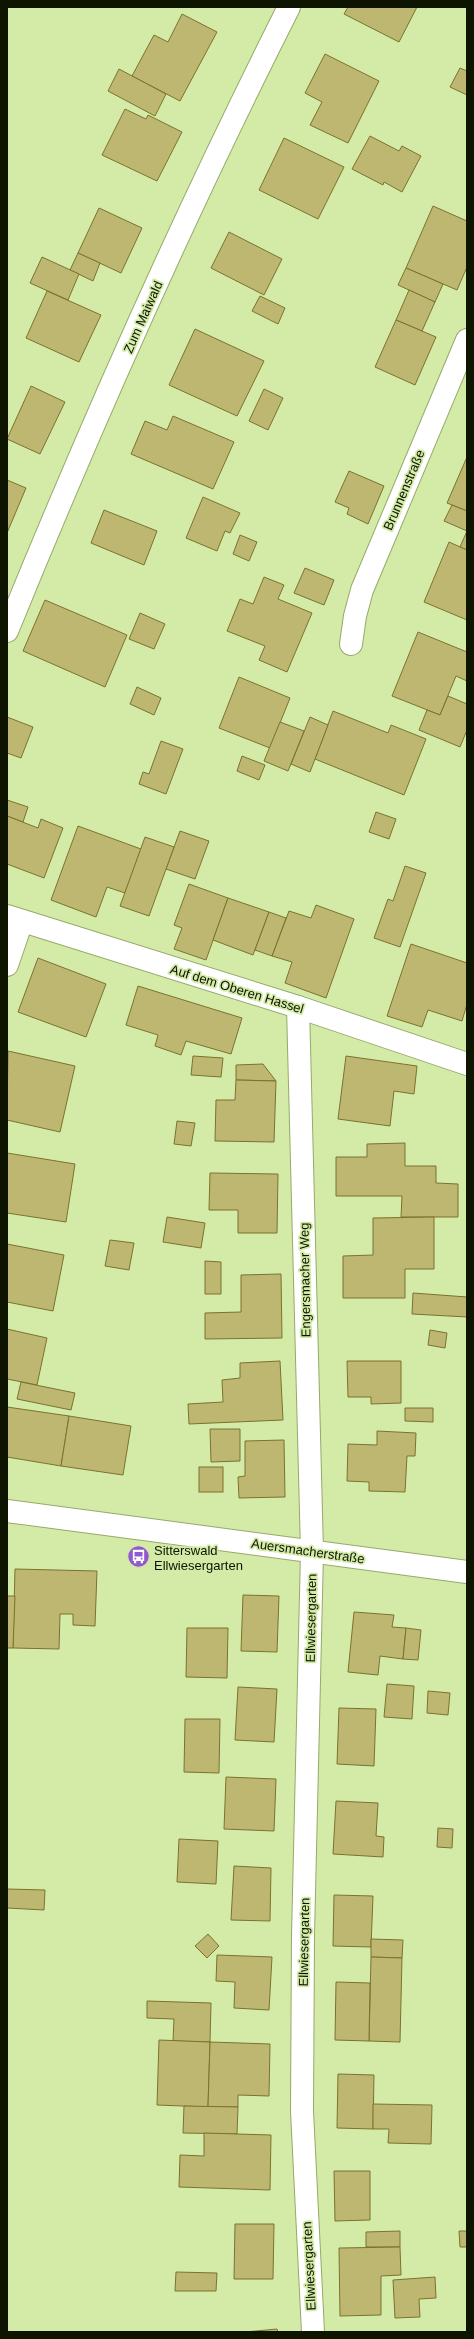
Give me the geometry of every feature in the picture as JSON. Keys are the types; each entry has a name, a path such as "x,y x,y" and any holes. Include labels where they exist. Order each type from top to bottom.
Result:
{"street":[{"name":"Zum Maiwald","path":"7,631 63,493 231,122 288,7"},
{"name":"Brunnenstraße","path":"351,644 355,616 362,590 467,340"},
{"path":"7,965 14,918"},
{"name":"Auf dem Oberen Hassel","path":"14,918 298,1007 467,1064"},
{"name":"Engersmacher Weg","path":"298,1007 312,1552"},
{"name":"Auersmacherstraße","path":"7,1511 240,1540 312,1552 467,1572"},
{"name":"Ellwiesergarten","path":"312,1552 303,1928 302,2111 313,2332"}],"building":[{"path":"348,7 417,7 399,42 344,14"},
{"path":"182,14 217,32 180,101 132,76 154,35 168,42"},
{"path":"325,54 379,81 348,143 310,125 322,102 305,93"},
{"path":"460,68 467,71 467,95 450,87"},
{"path":"119,69 166,94 155,116 108,91"},
{"path":"125,109 146,119 148,115 182,132 157,181 102,155"},
{"path":"370,136 399,151 402,146 421,156 402,192 384,182 383,185 352,169"},
{"path":"284,138 344,167 318,219 259,190"},
{"path":"433,206 467,221 467,267 457,290 406,268"},
{"path":"99,208 142,228 121,273 78,253"},
{"path":"229,232 282,259 264,295 211,268"},
{"path":"78,253 100,263 93,281 70,270"},
{"path":"42,257 79,274 68,300 30,283"},
{"path":"406,268 443,284 435,302 398,285"},
{"path":"409,290 435,302 422,331 396,320"},
{"path":"47,291 101,315 79,362 26,338"},
{"path":"260,296 285,308 278,324 252,311"},
{"path":"396,320 436,337 415,385 375,367"},
{"path":"195,329 264,361 237,416 169,385"},
{"path":"31,386 65,402 40,454 7,439"},
{"path":"264,389 283,398 268,430 249,421"},
{"path":"173,416 234,442 213,489 131,454 145,421 167,430"},
{"path":"467,457 467,511 447,503"},
{"path":"349,471 384,486 368,524 347,514 349,508 335,502"},
{"path":"7,480 26,488 7,533"},
{"path":"203,497 240,513 230,533 225,531 217,551 186,538"},
{"path":"452,505 467,511 467,531 444,521"},
{"path":"104,510 157,531 144,565 91,543"},
{"path":"467,531 467,550 460,547"},
{"path":"240,535 257,542 249,561 233,554"},
{"path":"449,542 467,550 467,620 424,602"},
{"path":"305,568 334,580 324,605 294,593"},
{"path":"264,577 284,585 278,599 312,613 287,672 259,660 265,646 227,631 240,599 253,604"},
{"path":"45,600 127,635 105,687 23,651"},
{"path":"140,613 165,624 154,649 129,639"},
{"path":"418,632 467,652 467,681 456,676 440,715 392,696"},
{"path":"239,677 290,698 270,748 219,728"},
{"path":"137,687 161,698 154,715 130,704"},
{"path":"448,696 467,704 467,730 460,747 419,730 427,710 440,715"},
{"path":"333,711 388,733 391,725 426,739 404,795 315,759"},
{"path":"7,717 33,727 21,758 7,753"},
{"path":"310,717 328,725 310,772 291,764"},
{"path":"280,722 304,731 288,771 264,761"},
{"path":"161,741 183,749 166,794 139,784 143,772 149,774"},
{"path":"242,756 265,765 259,780 237,771"},
{"path":"7,800 28,807 23,822 7,816"},
{"path":"376,812 396,819 389,839 369,832"},
{"path":"7,816 38,828 41,819 63,828 44,878 7,864"},
{"path":"78,826 141,849 125,893 107,887 96,917 51,900"},
{"path":"180,831 209,841 195,879 166,869"},
{"path":"145,837 174,847 149,916 120,906"},
{"path":"405,866 426,873 400,947 374,938 388,899 393,901"},
{"path":"189,884 228,898 206,960 174,949 182,928 174,925"},
{"path":"228,898 269,912 253,955 213,940"},
{"path":"316,905 354,919 326,998 285,983 292,962 272,956 289,911 311,918"},
{"path":"269,912 286,918 272,956 255,950"},
{"path":"411,944 467,963 467,1004 462,1021 428,1010 422,1027 387,1016"},
{"path":"38,958 106,984 86,1037 18,1012"},
{"path":"138,986 242,1018 231,1054 186,1041 181,1055 155,1046 158,1035 126,1025"},
{"path":"8,1051 75,1066 60,1132 7,1120"},
{"path":"193,1056 223,1058 221,1077 191,1075"},
{"path":"346,1056 417,1066 414,1094 394,1091 390,1126 338,1119"},
{"path":"263,1064 276,1081 236,1080 236,1065"},
{"path":"236,1080 276,1081 274,1142 215,1141 216,1100 235,1100"},
{"path":"177,1121 195,1123 191,1146 174,1144"},
{"path":"405,1143 405,1166 436,1166 436,1183 458,1184 458,1217 401,1217 402,1196 336,1196 336,1157 367,1157 367,1144"},
{"path":"7,1153 75,1164 66,1222 7,1213"},
{"path":"210,1173 278,1174 277,1233 238,1233 238,1210 209,1210"},
{"path":"167,1217 205,1223 201,1248 163,1242"},
{"path":"434,1217 434,1269 405,1269 405,1298 343,1298 343,1256 373,1255 373,1218"},
{"path":"110,1240 134,1243 129,1270 105,1266"},
{"path":"7,1244 64,1255 53,1311 7,1302"},
{"path":"205,1261 221,1262 221,1294 205,1294"},
{"path":"281,1274 282,1338 205,1339 205,1313 241,1312 241,1275"},
{"path":"413,1293 467,1297 467,1317 412,1314"},
{"path":"7,1329 47,1338 37,1385 7,1379"},
{"path":"430,1330 447,1333 445,1348 428,1345"},
{"path":"280,1361 283,1420 189,1424 188,1404 223,1402 222,1380 240,1378 240,1363"},
{"path":"347,1361 401,1361 401,1403 371,1404 371,1397 348,1397"},
{"path":"21,1382 75,1393 71,1410 17,1399"},
{"path":"7,1407 69,1416 61,1466 7,1457"},
{"path":"405,1408 433,1408 433,1422 405,1421"},
{"path":"69,1416 131,1426 123,1475 61,1466"},
{"path":"210,1429 240,1429 240,1461 211,1462"},
{"path":"377,1431 416,1433 415,1456 407,1456 405,1492 369,1491 369,1482 347,1481 348,1444 377,1445"},
{"path":"284,1440 285,1497 239,1498 238,1477 245,1476 245,1441"},
{"path":"199,1467 223,1467 223,1492 199,1492"},
{"path":"15,1569 97,1571 95,1626 73,1625 73,1614 60,1614 59,1649 13,1648"},
{"path":"243,1595 279,1596 277,1652 241,1651"},
{"path":"7,1596 15,1596 13,1648 7,1648"},
{"path":"354,1612 394,1615 392,1627 406,1628 403,1659 380,1656 378,1675 348,1672"},
{"path":"187,1628 228,1628 227,1678 186,1677"},
{"path":"406,1628 421,1630 418,1660 403,1659"},
{"path":"387,1684 414,1686 412,1719 384,1717"},
{"path":"238,1687 277,1689 274,1742 235,1740"},
{"path":"428,1691 450,1693 448,1715 427,1713"},
{"path":"339,1708 376,1709 374,1766 337,1764"},
{"path":"185,1719 220,1719 219,1773 184,1772"},
{"path":"226,1777 276,1779 274,1831 224,1829"},
{"path":"336,1801 378,1803 376,1836 384,1837 383,1857 333,1854"},
{"path":"438,1828 453,1829 452,1848 437,1847"},
{"path":"179,1839 218,1841 216,1884 177,1882"},
{"path":"234,1866 271,1868 270,1921 231,1920"},
{"path":"7,1889 45,1890 44,1910 7,1908"},
{"path":"334,1895 373,1896 371,1947 333,1946"},
{"path":"208,1934 219,1946 207,1958 195,1946"},
{"path":"371,1939 403,1940 402,1958 371,1957"},
{"path":"217,1955 272,1957 269,2010 234,2008 235,1982 216,1981"},
{"path":"371,1957 402,1958 400,2042 369,2041"},
{"path":"336,1982 370,1983 369,2041 335,2040"},
{"path":"147,2001 211,2003 210,2042 173,2041 174,2019 147,2018"},
{"path":"159,2040 210,2042 208,2107 157,2105"},
{"path":"210,2042 270,2044 269,2096 238,2095 238,2107 208,2107"},
{"path":"338,2074 374,2075 373,2129 337,2128"},
{"path":"373,2104 432,2105 431,2144 388,2143 389,2129 373,2129"},
{"path":"184,2106 238,2107 237,2134 183,2133"},
{"path":"204,2133 271,2135 270,2190 179,2187 180,2155 204,2156"},
{"path":"334,2171 370,2171 370,2220 335,2221"},
{"path":"235,2224 274,2224 273,2279 234,2279"},
{"path":"400,2231 400,2247 366,2247 366,2232"},
{"path":"459,2231 467,2231 467,2247 460,2247"},
{"path":"400,2247 401,2275 381,2276 381,2315 340,2316 339,2248"},
{"path":"176,2272 217,2273 216,2291 175,2291"},
{"path":"435,2277 436,2298 419,2299 420,2317 395,2318 393,2280"},
{"path":"277,2329 278,2332 245,2332"}],"place":[{"name":"Sitterswald Ellwiesergarten","path":"138,1557"}]}
